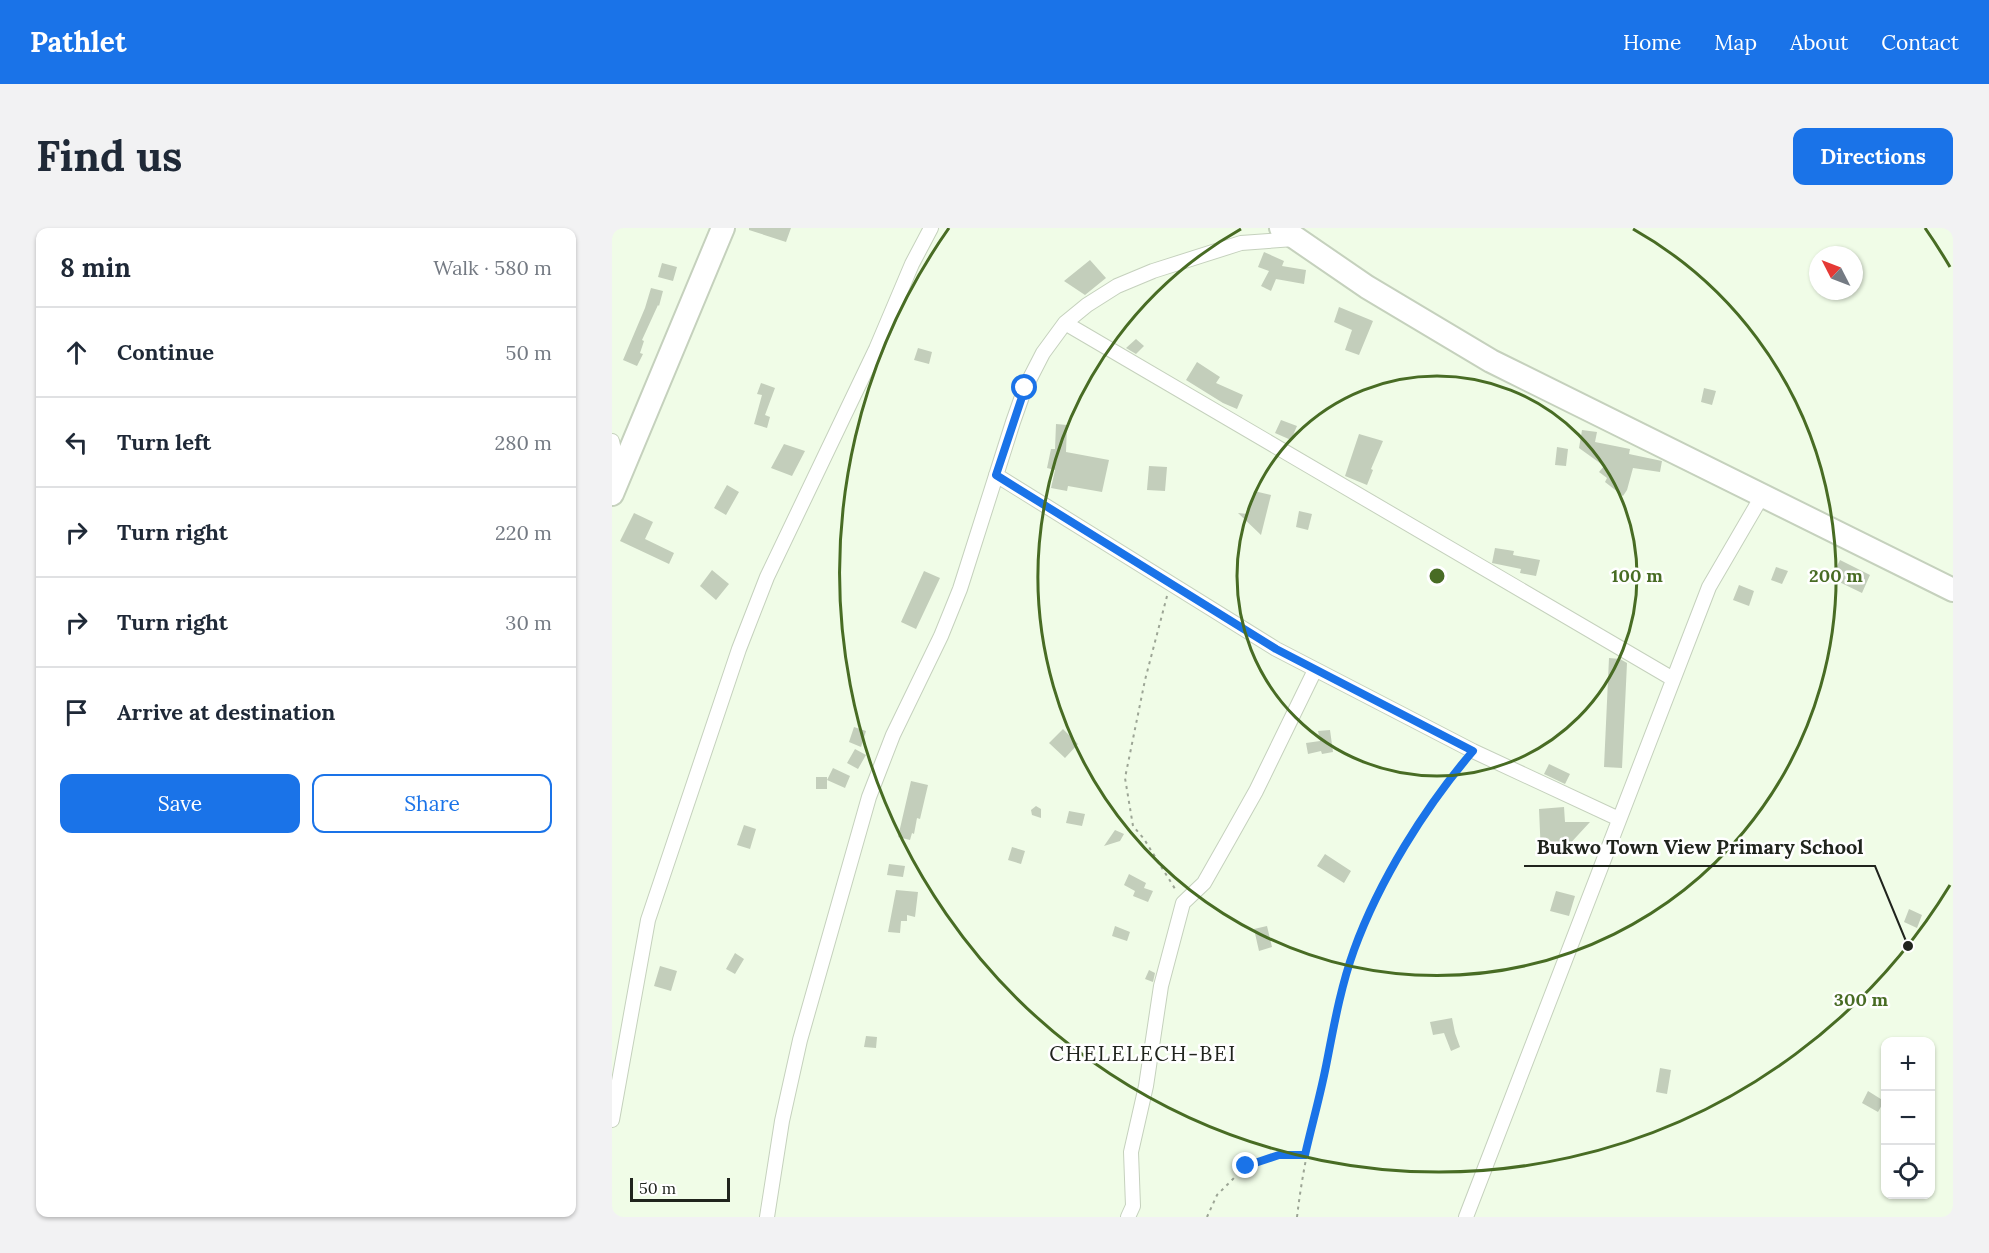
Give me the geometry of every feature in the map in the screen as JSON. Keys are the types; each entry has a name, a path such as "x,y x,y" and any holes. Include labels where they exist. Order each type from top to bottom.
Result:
{"main road":[{"path":"616,486 723,228"},
{"path":"1288,233 1367,288 1491,361 1953,590"}],"street":[{"path":"612,1120 619,1042 648,920 739,649 767,577 876,349 912,264 931,228"},
{"path":"766,1217 782,1121 800,1040 869,797 893,735 941,636 960,589 1025,388 1043,353 1065,323 1087,305 1117,286 1153,271 1241,243 1288,233"},
{"path":"1065,323 1673,679"},
{"path":"612,441 616,486"},
{"path":"996,475 1276,649 1473,751 1619,819"},
{"path":"1466,1217 1709,588 1762,496"},
{"path":"1128,1217 1133,1206 1131,1152 1146,1086 1161,986 1183,903 1204,883 1229,839 1256,791 1315,670"}],"path":[{"path":"1170,584 1144,680 1125,778 1132,826 1144,839 1183,903"},
{"path":"1297,1217 1305,1155 1330,1039 1353,951 1382,888 1415,832 1451,777 1473,751"},
{"path":"1207,1217 1217,1195 1246,1166 1279,1155 1305,1155"}],"building":[{"path":"749,228 791,228 786,242 749,230"},
{"path":"1264,252 1284,261 1282,266 1306,270 1304,284 1276,279 1271,291 1261,286 1269,271 1258,267"},
{"path":"1090,260 1106,278 1085,295 1064,281"},
{"path":"662,263 677,267 673,281 658,277"},
{"path":"651,288 663,291 659,306 642,340 644,341 640,353 643,354 637,366 623,360"},
{"path":"1339,307 1373,321 1359,355 1345,350 1352,330 1334,322"},
{"path":"1136,339 1144,346 1136,354 1126,348"},
{"path":"918,348 932,352 929,364 914,360"},
{"path":"1197,362 1220,377 1216,383 1243,395 1237,409 1186,380"},
{"path":"761,383 775,388 765,415 770,417 767,428 754,424 762,395 757,394"},
{"path":"1704,388 1716,391 1712,405 1701,402"},
{"path":"1281,420 1297,426 1291,440 1275,433"},
{"path":"1056,424 1067,425 1066,452 1109,460 1102,492 1068,486 1067,491 1051,488 1055,470 1047,468 1051,449 1055,449"},
{"path":"1582,430 1597,432 1595,442 1630,449 1629,454 1662,461 1660,472 1633,468 1623,496 1605,482 1607,478 1599,472 1604,466 1579,448"},
{"path":"1359,434 1383,441 1367,485 1345,476"},
{"path":"784,444 805,451 792,476 771,468"},
{"path":"1557,447 1568,449 1566,466 1555,465"},
{"path":"1149,466 1167,467 1165,491 1147,490"},
{"path":"727,485 739,492 726,515 714,508"},
{"path":"1254,491 1271,495 1261,535 1238,513 1248,514"},
{"path":"1299,511 1312,514 1308,530 1296,527"},
{"path":"634,513 653,522 645,539 674,553 669,564 620,541"},
{"path":"1495,548 1514,551 1513,555 1540,560 1536,576 1520,573 1521,569 1492,563"},
{"path":"1840,560 1870,575 1862,593 1831,578"},
{"path":"1776,567 1788,571 1782,584 1771,580"},
{"path":"712,570 729,584 716,600 700,586"},
{"path":"924,571 940,578 916,629 901,622"},
{"path":"1739,585 1754,591 1749,606 1733,600"},
{"path":"1609,658 1620,659 1627,663 1622,768 1604,767"},
{"path":"854,727 866,731 861,747 849,742"},
{"path":"1063,729 1078,744 1065,758 1049,743"},
{"path":"1330,730 1333,752 1322,754 1321,751 1308,754 1306,743 1320,741 1318,731"},
{"path":"855,749 866,755 858,769 847,763"},
{"path":"1549,764 1570,774 1565,784 1544,774"},
{"path":"833,768 850,776 845,788 827,780"},
{"path":"816,777 827,777 827,789 816,789"},
{"path":"911,781 928,785 920,819 917,818 914,834 912,833 910,840 898,837"},
{"path":"1036,806 1041,809 1041,818 1032,815 1031,810"},
{"path":"1564,807 1565,822 1590,822 1566,848 1567,854 1541,855 1539,809"},
{"path":"1069,811 1085,814 1082,826 1066,823"},
{"path":"744,825 756,829 750,849 737,845"},
{"path":"1115,830 1124,834 1120,841 1104,846"},
{"path":"1012,847 1025,851 1021,864 1008,860"},
{"path":"1325,854 1351,871 1344,883 1317,866"},
{"path":"889,864 905,866 903,877 887,875"},
{"path":"1129,874 1146,883 1144,888 1153,891 1148,902 1133,896 1135,891 1124,885"},
{"path":"896,890 918,892 915,917 907,915 907,921 901,921 900,933 888,932"},
{"path":"1556,891 1575,896 1569,916 1550,911"},
{"path":"1909,909 1922,915 1917,928 1904,922"},
{"path":"1115,926 1130,932 1127,941 1112,936"},
{"path":"1267,926 1272,947 1259,951 1254,929"},
{"path":"735,953 744,959 735,974 726,969"},
{"path":"660,966 677,971 671,991 654,986"},
{"path":"1149,970 1155,973 1153,982 1145,979"},
{"path":"1452,1018 1460,1047 1451,1051 1444,1033 1433,1035 1430,1022"},
{"path":"866,1036 877,1037 876,1048 864,1047"},
{"path":"1660,1068 1671,1070 1667,1094 1656,1092"},
{"path":"1868,1091 1881,1099 1878,1112 1862,1103"}],"place":[{"name":"Bukwo Town View Primary School","path":"1908,946"}],"district":[{"name":"CHELELECH-BEI","path":"1143,1053"}],"route":[{"path":"1025,388 996,475 1276,649 1473,751 1431,804 1382,888 1353,951 1330,1039 1305,1155 1279,1155 1246,1166"}]}
